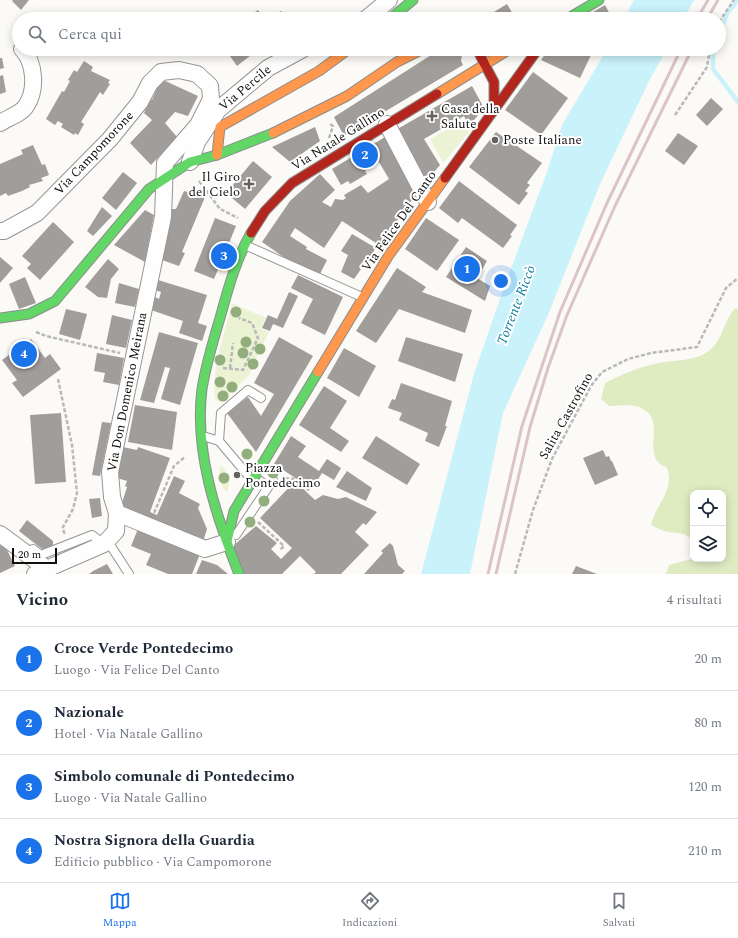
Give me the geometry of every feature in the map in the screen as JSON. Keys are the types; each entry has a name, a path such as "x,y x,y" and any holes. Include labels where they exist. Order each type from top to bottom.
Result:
{"main road":[{"path":"398,12 413,0"},
{"path":"579,12 599,0"},
{"path":"217,155 220,126 319,71 339,56"},
{"path":"0,318 23,317 44,309 55,301 149,189 190,162 217,155 261,139 347,96 410,56"},
{"path":"480,56 494,82 494,108"},
{"name":"Via Natale Gallino","path":"200,435 200,402 203,381 234,266 243,244 263,212 276,196 292,183 497,56"},
{"name":"Via Felice Del Canto","path":"252,481 327,351 389,255 533,56"},
{"path":"200,435 203,463 228,544 239,574"},
{"path":"228,544 228,508 252,481"}],"street":[{"path":"374,12 389,0"},
{"path":"0,123 26,107 31,95 33,80 30,63 26,56"},
{"name":"Via Percile","path":"190,162 197,142 218,110 268,68 290,56"},
{"name":"Via Campomorone","path":"0,231 4,231 37,213 110,139 140,102 150,83 161,72 179,70 197,74 210,86 211,99 198,125 165,163 164,179"},
{"path":"387,124 428,202"},
{"name":"Via Don Domenico Meirana","path":"117,513 112,497 110,472 163,217 164,179"},
{"path":"7,535 49,571 105,542 116,531 117,513 204,549 228,544"}],"lane":[{"path":"243,244 363,297"},
{"path":"220,441 223,412 248,390 261,398"},
{"path":"200,435 220,441 252,481"},
{"path":"228,544 273,480 260,469"},
{"path":"212,491 228,508"},
{"path":"7,535 41,555 92,535 105,542 129,574"}],"path":[{"path":"726,12 734,0"},
{"path":"675,115 707,67 709,56"},
{"path":"325,120 333,126 328,140"},
{"path":"199,181 220,209 239,219"},
{"name":"Salita Castrofino","path":"515,574 533,510 552,459 591,386 602,372 628,360 651,353 697,346 726,288 738,278"},
{"path":"217,367 243,370 258,338 252,323 234,316"},
{"path":"237,324 239,318"},
{"path":"32,330 46,336 123,354"},
{"path":"230,368 234,338"},
{"path":"58,379 72,445 77,493 74,509 64,527 64,533 67,535"},
{"path":"154,513 174,466 187,456"},
{"path":"285,478 295,479 310,491"},
{"path":"256,520 284,546 280,550"}],"green space":[{"path":"462,121 469,132 443,163 430,139"},
{"path":"232,303 266,318 261,328 269,332 249,375 224,400 219,402 215,399 215,376 219,351"},
{"path":"735,308 738,309 738,574 666,574 669,565 690,559 690,562 726,562 726,490 690,490 690,538 687,535 664,531 651,525 653,517 664,497 669,483 667,468 657,461 654,455 654,426 652,419 649,413 639,407 631,405 609,406 601,399 605,383 623,375 661,362 684,360 706,353 716,344 731,313"},
{"path":"221,465 229,482 227,492 220,479 219,471"}],"water":[{"path":"634,0 694,0 687,12 628,12"},
{"name":"Torrente Riccò","path":"603,56 663,56 650,79 600,184 548,315 503,413 470,574 421,574 474,374 547,172 562,125"}],"building":[{"path":"29,0 21,10 12,1"},
{"path":"507,4 512,12 494,12"},
{"path":"605,5 609,12 593,12"},
{"path":"230,56 250,56 237,66"},
{"path":"430,56 462,56 461,61 463,65 344,136 334,117"},
{"path":"544,56 591,56 580,78 541,60"},
{"path":"0,58 2,58 4,68 0,69"},
{"path":"84,61 93,67 91,71 110,80 108,83 110,84 103,95 100,92 81,122 84,124 78,135 75,133 74,135 61,127 63,124 58,121 55,125 46,119 62,91 64,92 70,81 68,80 74,70 77,72"},
{"path":"533,72 568,98 541,135 505,110"},
{"path":"3,75 6,92 0,94 0,76"},
{"path":"161,79 198,96 188,116 175,112 165,123 177,137 151,165 130,143 152,120 144,113 150,99 152,100"},
{"path":"472,86 484,108 469,126 464,116 424,139 440,165 425,183 394,131"},
{"path":"711,98 723,109 707,126 696,115"},
{"path":"315,127 320,141 290,162 272,147"},
{"path":"496,132 542,163 527,183 530,185 525,191 528,193 519,205 469,167"},
{"path":"678,133 698,146 684,165 665,151"},
{"path":"385,137 417,193 379,245 342,221 324,248 295,228 290,236 307,247 306,249 327,260 320,274 295,265 262,242 290,201 320,174 335,190 322,202 331,207 335,199 343,200 346,198 344,195 361,185 368,193 389,179 379,162 365,171 367,174 350,184 348,181 341,185 332,169"},
{"path":"33,145 42,165 45,164 49,175 41,178 43,181 29,185 30,187 22,191 8,196 6,193 0,196 0,164 23,154 21,150"},
{"path":"253,161 272,177 245,209 226,193"},
{"path":"123,172 137,183 116,210 102,198"},
{"path":"459,181 517,225 510,235 512,236 503,248 462,218 458,223 439,208"},
{"path":"184,191 205,197 182,252 185,253 179,266 162,260 171,209 176,209"},
{"path":"102,207 112,216 93,236 87,231"},
{"path":"145,210 154,215 145,262 114,245"},
{"path":"215,218 236,226 214,279 194,271"},
{"path":"426,218 459,240 437,271 405,249"},
{"path":"53,222 74,242 40,280 27,268 31,264 22,256"},
{"path":"352,234 376,248 354,279 341,272 348,255 341,251"},
{"path":"466,247 487,261 477,278 490,286 485,301 446,277"},
{"path":"0,257 13,268 0,283"},
{"path":"108,259 119,269 111,279 107,298 98,297 85,287"},
{"path":"397,268 426,287 422,292 472,310 465,333 399,309 376,343 356,331"},
{"path":"298,275 343,297 325,335 301,323 313,299 291,288"},
{"path":"25,277 36,303 19,309 9,284"},
{"path":"158,280 207,295 198,323 207,326 202,341 179,333 183,321 151,310 155,297 159,299 161,292 155,290"},
{"path":"119,283 139,289 135,307 115,303"},
{"path":"289,292 298,296 283,328 273,324 270,331 262,328 268,315 277,319"},
{"path":"66,309 87,314 80,340 59,334"},
{"path":"112,315 132,320 126,348 106,344"},
{"path":"159,332 198,343 180,405 161,399 170,368 165,367 154,403 140,400"},
{"path":"279,337 313,356 256,452 227,413 248,397 261,416 274,394 254,383"},
{"path":"406,337 463,354 455,382 398,361"},
{"path":"31,339 45,358 50,354 61,369 23,397 12,383 17,380 2,360"},
{"path":"344,348 376,366 359,397 327,378"},
{"path":"97,353 124,358 119,385 103,382 105,373 94,371"},
{"path":"401,383 452,401 445,426 447,426 439,447 425,441 428,433 399,420 402,413 388,408 392,399 395,400"},
{"path":"324,386 347,401 330,428 349,441 341,452 299,425"},
{"path":"135,405 177,412 172,450 128,442"},
{"path":"61,413 66,482 35,484 30,415"},
{"path":"102,422 111,423 100,476 92,475"},
{"path":"291,436 306,446 298,457 319,471 327,459 341,468 334,480 322,473 312,489 274,464"},
{"path":"376,436 420,464 407,485 362,458"},
{"path":"123,447 137,450 138,447 170,458 150,512 157,515 174,476 185,481 179,493 200,504 198,508 207,529 203,542 120,509 127,487 125,486 127,481 117,478"},
{"path":"603,450 606,457 609,456 612,461 618,475 595,485 583,458"},
{"path":"347,471 372,488 366,501 336,487"},
{"path":"295,481 315,500 323,495 338,499 346,497 377,512 366,525 363,523 355,532 369,545 341,574 314,574 316,572 300,556 282,574 244,574 233,546 256,526 277,543 271,549 281,559 292,548 260,518"},
{"path":"100,498 102,516 92,518 89,499"},
{"path":"27,520 53,541 53,546 42,549 19,531"},
{"path":"138,529 200,554 192,574 168,574 146,565 151,554 131,546"},
{"path":"390,543 393,546 398,565 405,571 402,574 364,574 383,553 381,551"},
{"path":"4,544 15,566 0,573 0,546"},
{"path":"202,560 217,565 228,574 196,574"},
{"path":"107,564 113,574 89,574 93,571"},
{"path":"576,566 597,574 572,574"}],"waterway":[{"path":"726,17 738,0"},
{"path":"713,56 713,69 738,102"}],"railway":[{"path":"701,12 708,0"},
{"path":"711,12 718,0"},
{"path":"488,574 522,426 560,312 607,203 678,56"},
{"path":"496,574 530,427 548,368 567,315 615,206 689,56"}],"traffic: fast":[{"path":"398,12 413,0"},
{"path":"579,12 599,0"},
{"path":"0,318 29,314 55,301 149,189 190,162 217,155 273,133"},
{"path":"239,574 222,529 209,483 201,436 200,412 202,389 212,344 233,274 251,233"},
{"path":"227,541 234,511 318,372"}],"traffic: slow":[{"path":"217,155 220,127 319,71 339,56"},
{"path":"273,133 347,96 397,62 409,56"},
{"path":"437,94 499,56"},
{"path":"318,372 389,255 445,178"}],"traffic: jam":[{"path":"480,56 484,63"},
{"path":"445,178 533,56"},
{"path":"484,63 494,82 494,108"},
{"path":"251,233 265,211 292,183 437,94"}],"place":[{"name":"Casa della Salute","path":"432,116"},
{"name":"Poste Italiane","path":"495,140"},
{"name":"Nazionale","path":"365,155"},
{"name":"Il Giro del Cielo","path":"249,184"},
{"name":"Simbolo comunale di Pontedecimo","path":"224,256"},
{"name":"Croce Verde Pontedecimo","path":"467,269"},
{"name":"Nostra Signora della Guardia","path":"24,354"},
{"name":"Piazza Pontedecimo","path":"237,475"}]}
